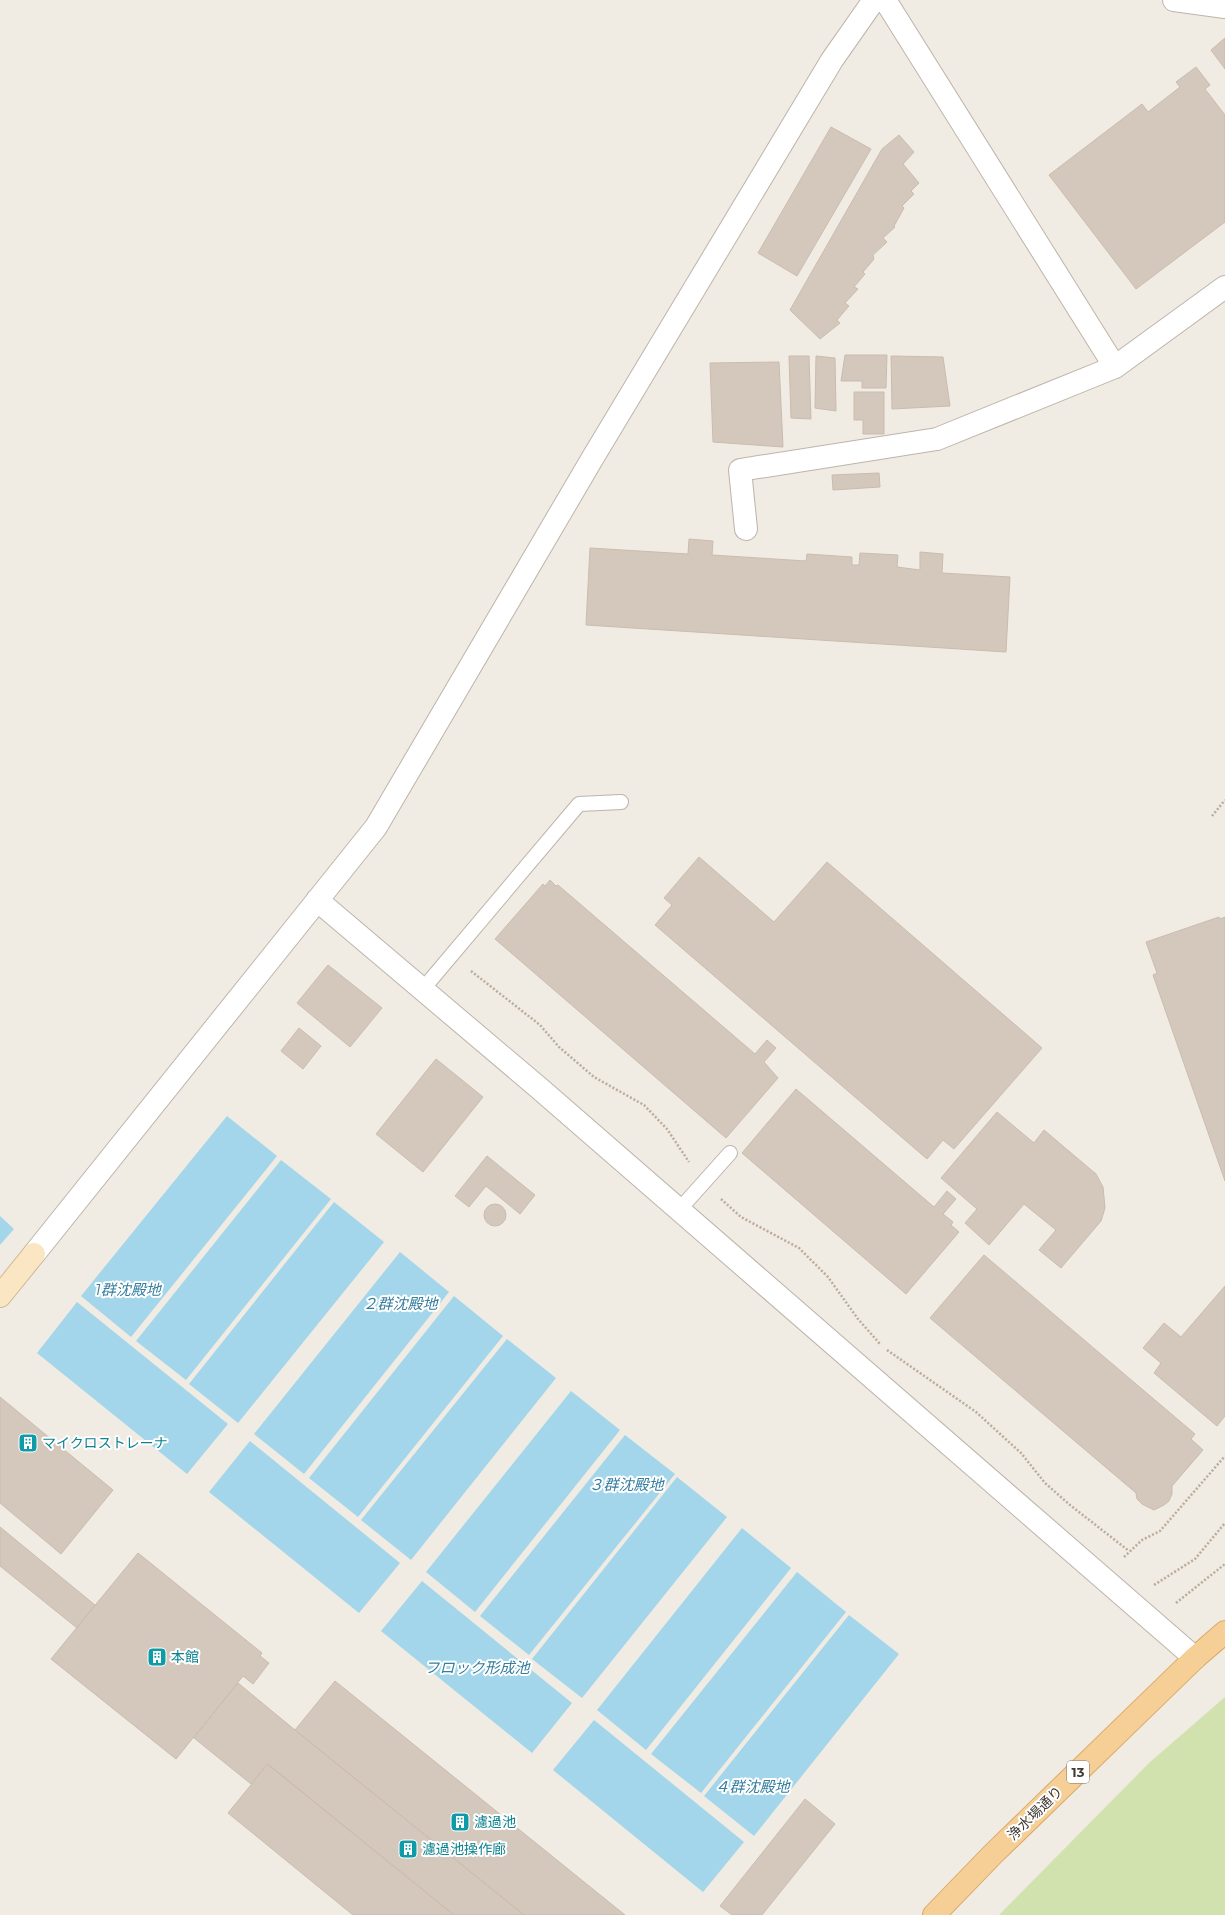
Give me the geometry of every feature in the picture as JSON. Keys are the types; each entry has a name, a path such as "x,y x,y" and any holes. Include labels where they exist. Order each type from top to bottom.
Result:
{"main road":[{"name":"浄水場通り","path":"934,1915 993,1854 1195,1658 1225,1632"}],"street":[{"path":"0,1296 376,827 592,459 824,74 874,0"},
{"path":"885,0 1115,367"},
{"path":"1174,0 1225,7"},
{"path":"746,529 740,470 937,439 1115,367 1225,287"},
{"path":"317,900 423,989 679,1210 1195,1658"}],"lane":[{"path":"423,989 579,804 621,802"},
{"path":"679,1210 730,1153"}],"path":[{"path":"1212,816 1225,800"},
{"path":"451,956 530,1016 540,1025 559,1048 594,1077 644,1105 667,1129 704,1182 741,1218 799,1248 828,1277 858,1319 881,1346 976,1412 1021,1453 1045,1483 1128,1551"},
{"path":"1106,1580 1128,1551 1142,1540 1160,1532 1225,1456"},
{"path":"1136,1606 1155,1584 1195,1559 1225,1523"},
{"path":"1170,1598 1176,1603 1225,1564"},
{"path":"1155,1584 1160,1589"}],"green space":[{"path":"1225,1697 1225,1915 999,1915 1149,1763"}],"water":[{"name":"1群沈殿地","path":"227,1116 277,1156 131,1337 81,1296"},
{"name":"1群沈殿地","path":"281,1160 331,1199 186,1380 136,1341"},
{"path":"334,1202 384,1242 238,1423 189,1384"},
{"path":"0,1216 14,1229 0,1245"},
{"name":"２群沈殿地","path":"400,1252 449,1292 304,1474 254,1434"},
{"name":"２群沈殿地","path":"454,1296 503,1336 358,1517 309,1478"},
{"path":"77,1302 228,1424 187,1474 37,1353"},
{"path":"507,1339 556,1378 411,1560 361,1520"},
{"name":"３群沈殿地","path":"571,1391 620,1430 475,1612 426,1572"},
{"name":"３群沈殿地","path":"625,1435 675,1474 529,1655 480,1616"},
{"path":"250,1441 400,1563 359,1613 209,1492"},
{"name":"３群沈殿地","path":"677,1477 727,1517 582,1698 532,1659"},
{"path":"742,1528 791,1568 646,1750 597,1710"},
{"name":"４群沈殿地","path":"797,1572 846,1612 701,1793 651,1754"},
{"name":"フロック形成池","path":"422,1581 572,1703 532,1753 381,1631"},
{"name":"４群沈殿地","path":"849,1615 899,1654 754,1836 704,1796"},
{"path":"594,1720 744,1842 703,1892 553,1770"}],"building":[{"path":"1225,38 1225,69 1211,50"},
{"path":"1196,67 1210,85 1205,89 1225,115 1225,222 1136,289 1049,175 1142,104 1148,112 1180,87 1176,82"},
{"path":"831,127 871,149 797,276 758,253"},
{"path":"899,135 914,152 903,164 919,183 911,191 914,194 902,206 904,208 894,226 895,227 883,238 887,242 873,255 874,259 863,272 865,274 854,287 858,289 845,303 849,306 837,320 840,323 820,339 790,310 882,149"},
{"path":"845,355 887,355 886,388 862,388 862,381 841,381"},
{"path":"789,356 809,356 811,419 791,418"},
{"path":"816,356 835,358 836,411 815,408"},
{"path":"891,356 943,357 950,406 892,409"},
{"path":"779,362 783,447 713,442 710,363"},
{"path":"854,392 884,392 884,434 863,434 863,420 854,420"},
{"path":"879,473 880,487 833,490 832,475"},
{"path":"689,539 713,541 712,555 806,561 807,554 852,557 852,565 859,565 860,553 898,555 897,567 920,570 920,552 943,554 942,573 1010,577 1006,652 586,625 590,548 688,554"},
{"path":"699,857 774,922 827,862 1042,1048 954,1149 943,1140 927,1159 655,925 672,905 664,898"},
{"path":"550,880 556,886 558,885 755,1054 767,1040 776,1048 764,1062 778,1078 726,1138 495,939 543,884 545,886"},
{"path":"1219,917 1220,919 1225,917 1225,1181 1153,975 1157,973 1146,942"},
{"path":"328,965 382,1008 350,1047 297,1003"},
{"path":"299,1028 321,1046 303,1069 281,1051"},
{"path":"436,1059 483,1097 423,1172 376,1134"},
{"path":"796,1089 934,1207 947,1191 956,1199 943,1214 953,1222 951,1225 959,1232 906,1294 742,1153"},
{"path":"997,1112 1034,1143 1044,1130 1096,1174 1103,1187 1105,1208 1101,1221 1061,1268 1039,1250 1056,1230 1024,1204 989,1245 965,1223 977,1209 941,1178"},
{"path":"487,1156 535,1195 520,1214 486,1186 469,1207 455,1196"},
{"path":"495,1204 503,1207 506,1215 503,1223 495,1226 487,1223 484,1215 487,1207"},
{"path":"984,1255 1195,1434 1191,1439 1203,1450 1172,1486 1172,1494 1169,1501 1164,1505 1154,1510 1142,1504 1137,1499 1136,1493 930,1318"},
{"path":"1225,1286 1225,1416 1217,1426 1154,1373 1161,1363 1143,1348 1164,1323 1181,1337"},
{"name":"マイクロストレーナ","path":"0,1397 113,1490 61,1554 0,1503"},
{"path":"0,1527 95,1605 77,1628 0,1566"},
{"name":"本館","path":"138,1553 262,1653 260,1656 269,1663 253,1684 243,1676 176,1759 51,1659"},
{"name":"濾過池","path":"335,1681 625,1915 524,1915 295,1730"},
{"name":"濾過池操作廊","path":"238,1683 524,1915 454,1915 267,1764 251,1784 194,1738"},
{"path":"268,1764 454,1915 353,1915 228,1813"},
{"path":"805,1799 835,1824 762,1915 732,1915 720,1906"}],"place":[{"name":"マイクロストレーナ","path":"28,1443"},
{"name":"本館","path":"157,1657"},
{"name":"濾過池","path":"460,1822"},
{"name":"濾過池操作廊","path":"408,1849"}]}
